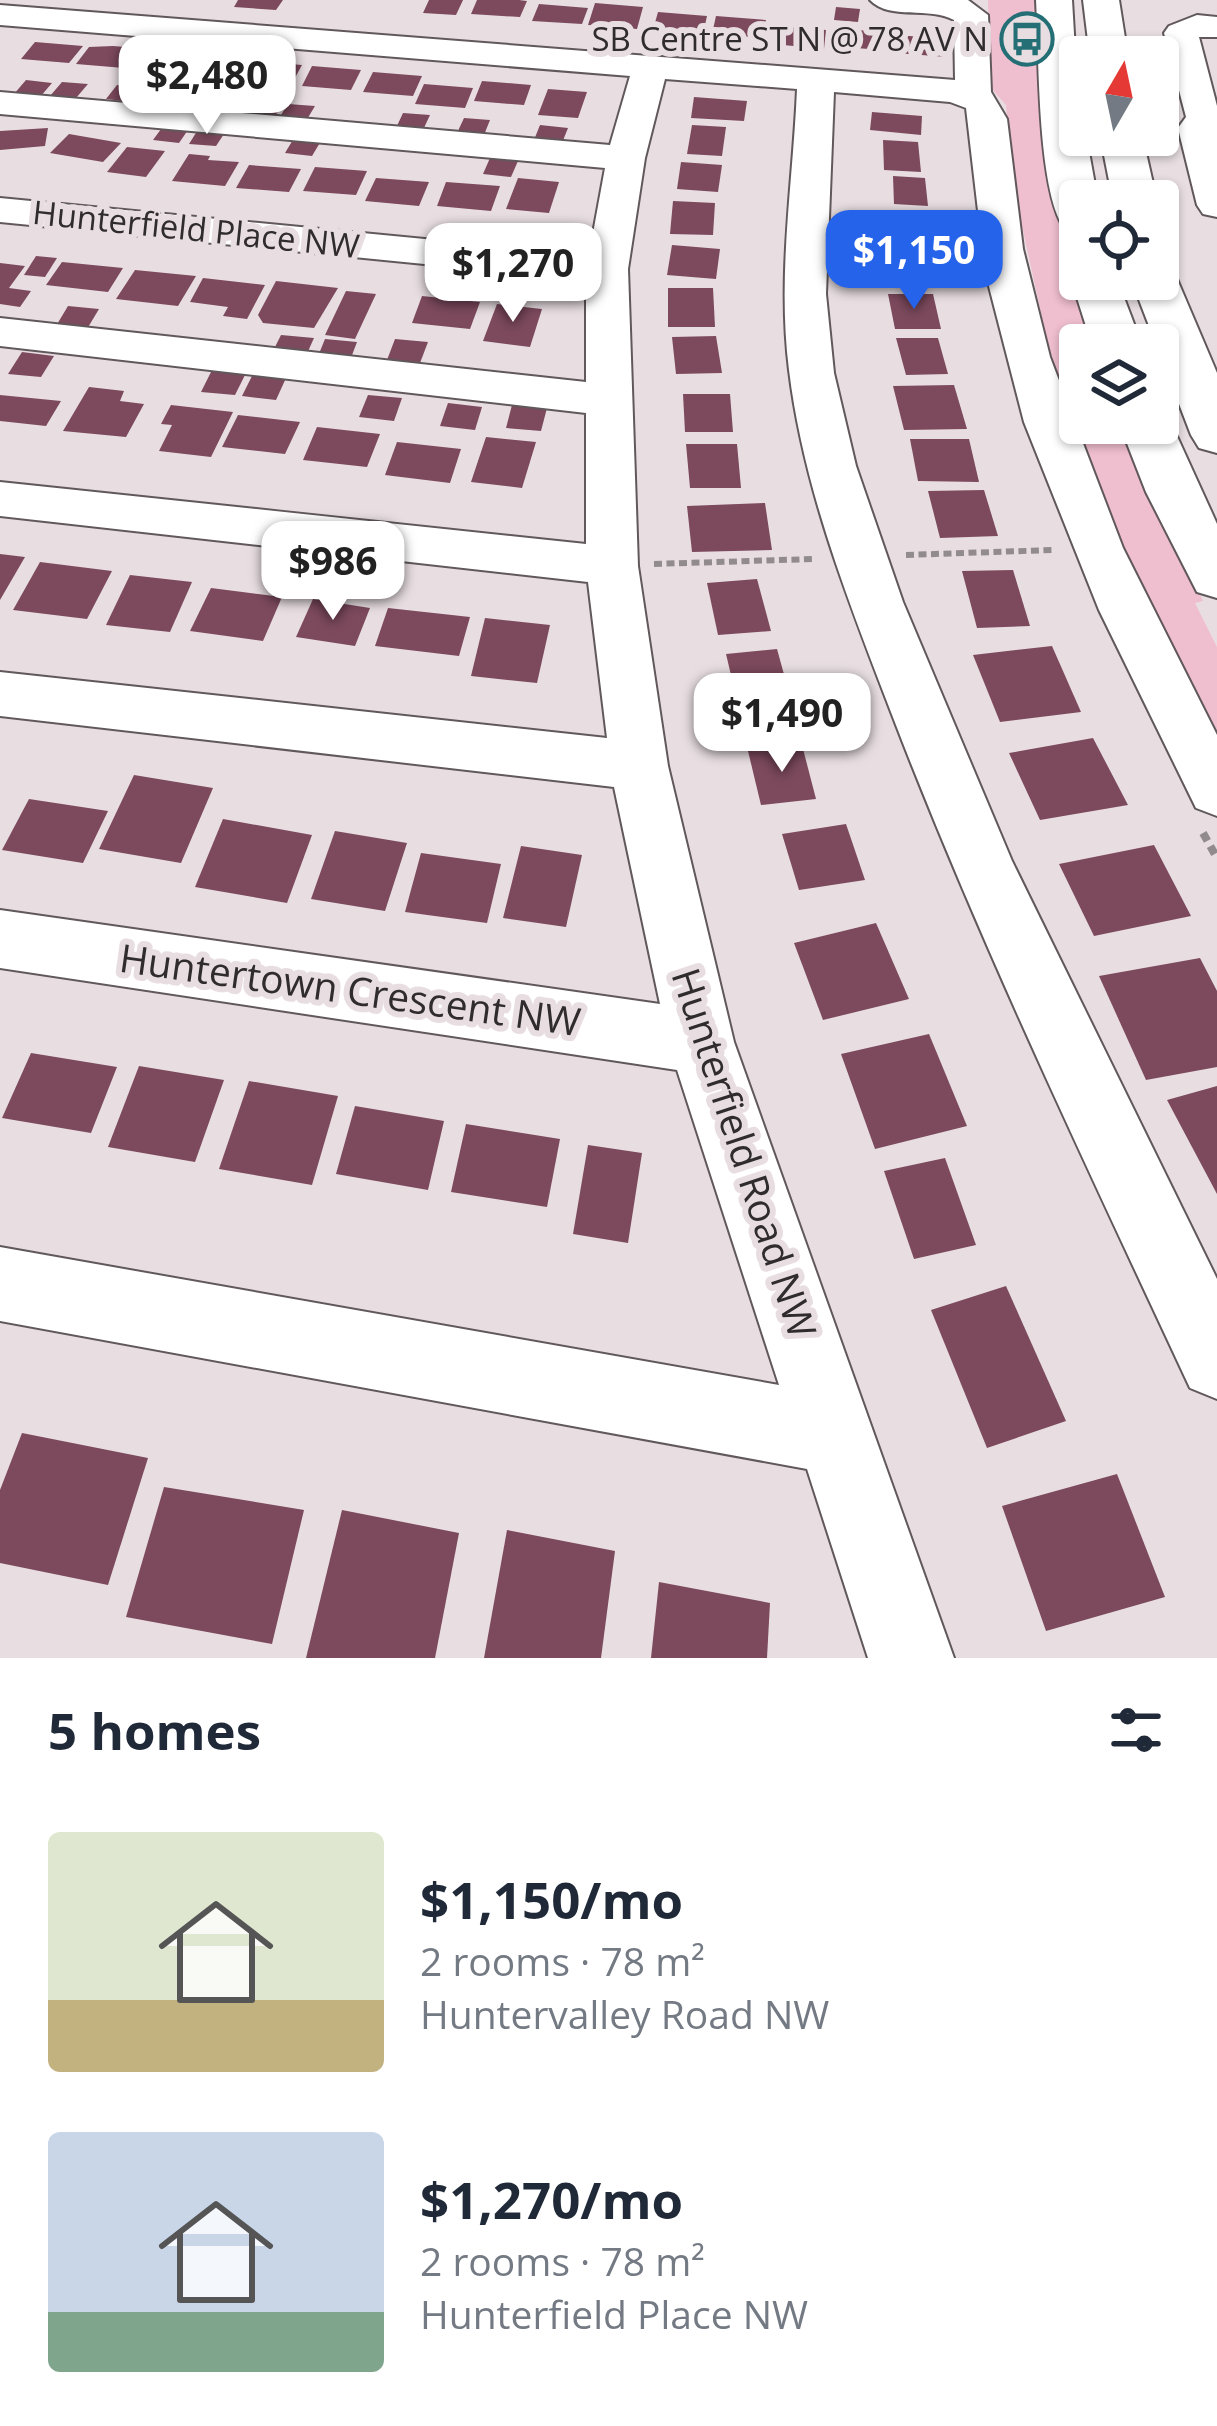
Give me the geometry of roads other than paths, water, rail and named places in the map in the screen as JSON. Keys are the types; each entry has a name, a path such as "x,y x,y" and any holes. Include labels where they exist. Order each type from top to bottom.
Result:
{"main road":[{"path":"1054,0 1070,180"},
{"path":"1101,0 1106,36"},
{"path":"1162,300 1217,435"},
{"path":"1154,444 1217,577"}],"street":[{"path":"887,0 950,4 971,15 973,97"},
{"path":"0,14 371,28 650,67 954,91 982,102 1011,292 1038,390 1096,548 1217,791"},
{"path":"1217,27 1197,25 1181,33 1197,103 1211,117 1197,128 1217,205"},
{"name":"Hunterfield Road NW","path":"650,67 626,158 607,269 612,566 639,766 700,1042 910,1658"},
{"path":"816,80 806,194 806,325 825,439 858,557 957,809 1217,1361"},
{"path":"0,103 626,158"},
{"name":"Hunterfield Place NW","path":"0,210 607,269"},
{"path":"0,332 609,400"},
{"path":"0,499 612,566"},
{"path":"0,694 639,766"},
{"name":"Huntertown Crescent NW","path":"0,939 700,1042"},
{"path":"0,1284 835,1435"}],"place":[{"name":"SB Centre ST N @ 78 AV N","path":"1027,39"}]}
